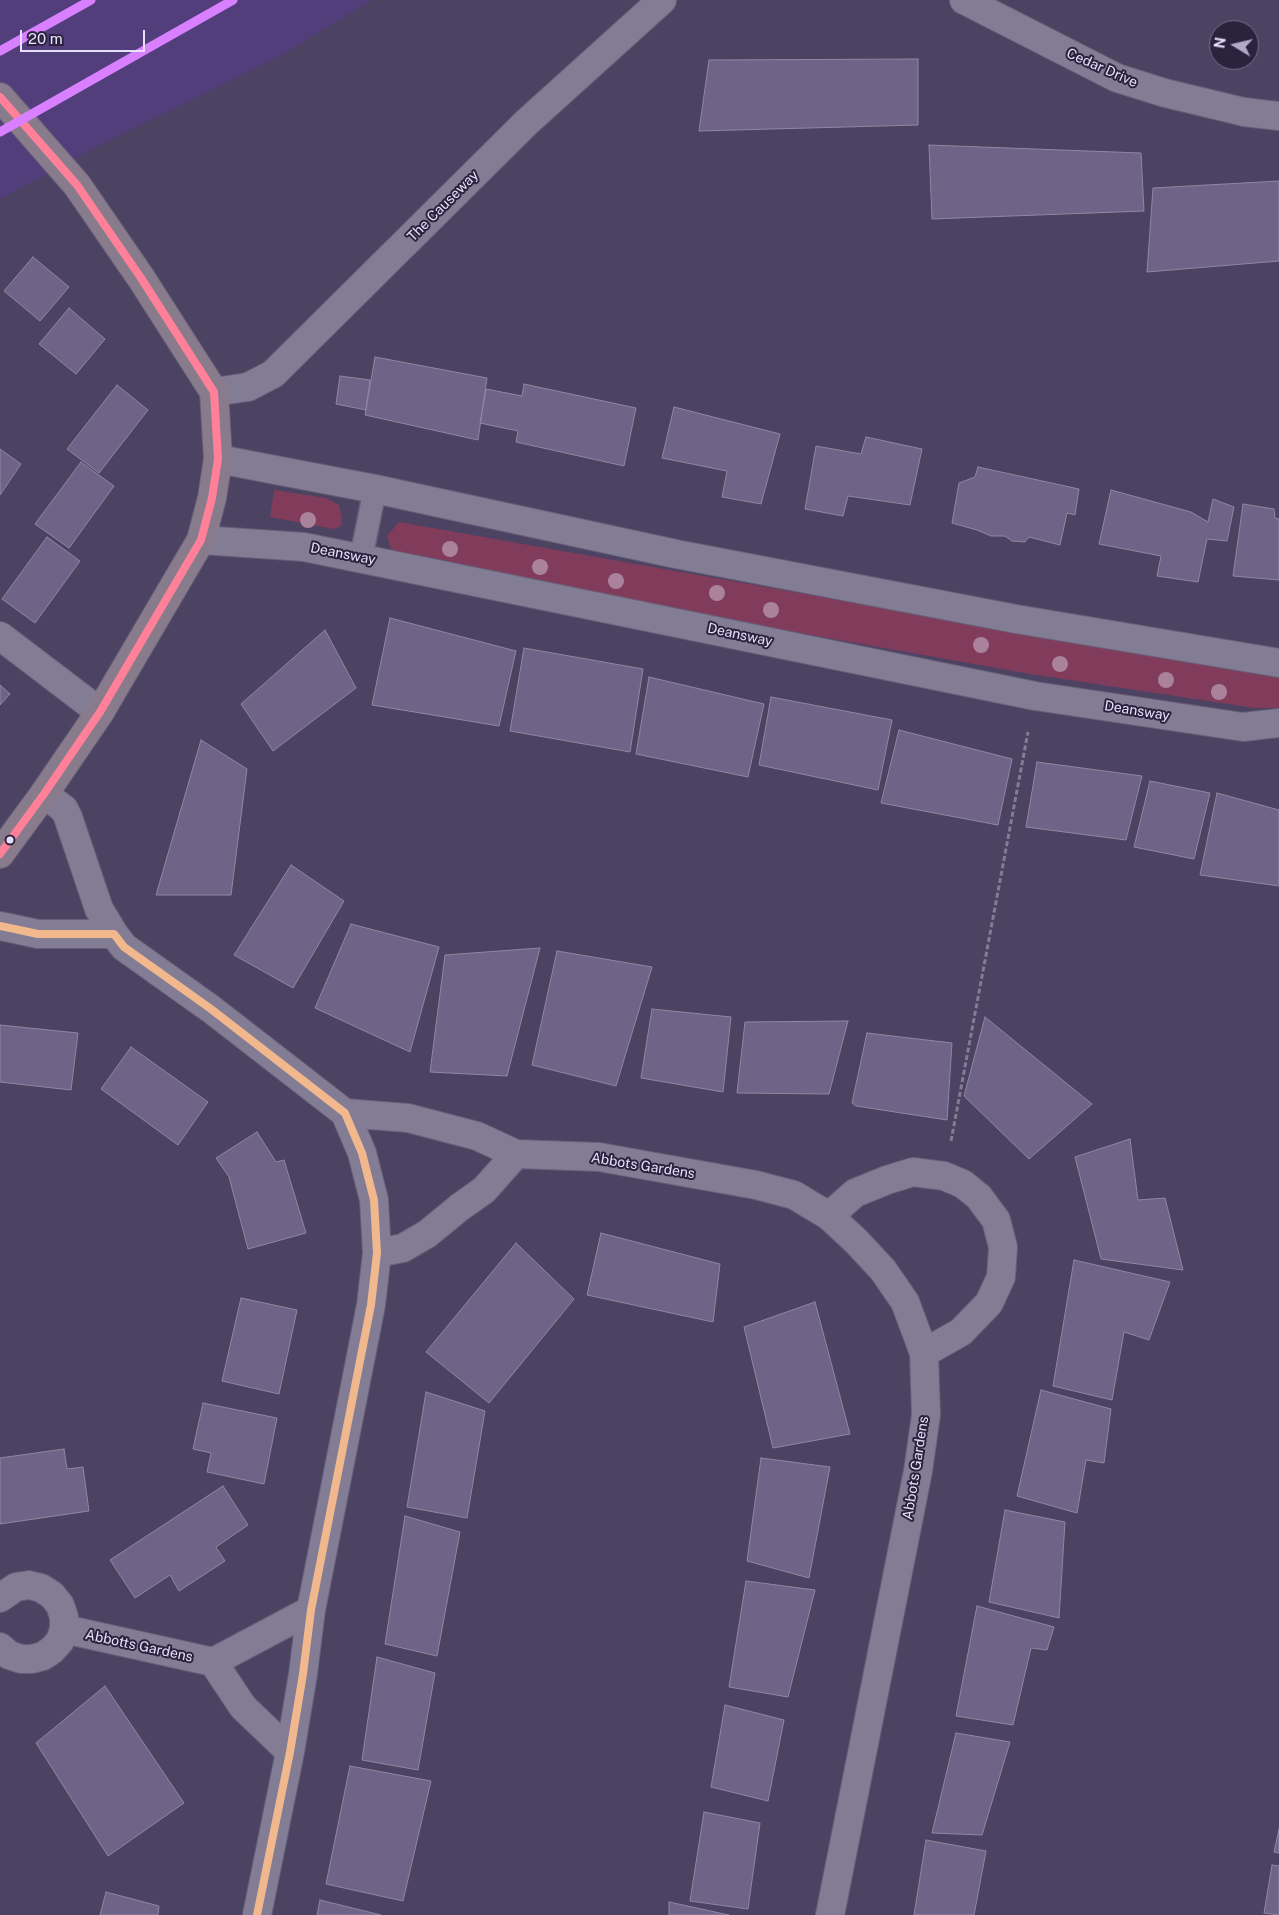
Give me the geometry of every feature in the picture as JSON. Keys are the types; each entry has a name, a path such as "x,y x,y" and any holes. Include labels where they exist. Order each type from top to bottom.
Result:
{"main road":[{"path":"0,98 77,185 141,278 214,392 218,459 212,498 201,540 100,712 0,854"}],"street":[{"name":"The Causeway","path":"214,392 248,387 273,374 527,122 662,0"},
{"name":"Cedar Drive","path":"964,0 1118,78 1165,94 1244,112 1279,116"},
{"path":"218,459 375,489 676,554 1016,619 1279,664"},
{"name":"Deansway","path":"201,540 304,546 1035,696 1243,727 1279,723"},
{"path":"0,636 100,712"},
{"path":"44,794 64,809 99,909 124,947 211,1008 345,1113 362,1154 374,1200 377,1253 371,1305 311,1610 290,1752 257,1915"},
{"path":"0,926 38,934 114,934"},
{"name":"Abbots Gardens","path":"345,1113 408,1118 477,1136 516,1154 599,1157 756,1185 794,1195 829,1216 884,1270 905,1302 924,1353 926,1415 918,1471 830,1915"},
{"path":"377,1253 403,1248 427,1234 484,1190 516,1154"},
{"path":"829,1216 855,1192 913,1172 944,1176 963,1184 979,1197 996,1220 1003,1247 1001,1277 989,1303 961,1332 924,1353"},
{"path":"0,1598 16,1587 29,1585 41,1588 52,1595 60,1605 64,1617 64,1630 60,1641 43,1656 21,1659 9,1655 0,1647"},
{"path":"290,1752 243,1707 213,1662 311,1610"},
{"name":"Abbotts Gardens","path":"64,1630 213,1662"}],"lane":[{"path":"361,558 375,489"}],"path":[{"path":"944,1176 1035,696"}],"shaded area":[{"path":"0,0 372,0 277,58 102,144 0,199"},
{"path":"274,490 326,498 339,505 342,518 341,526 334,529 270,517"},
{"path":"399,522 1279,678 1279,708 1254,708 1030,674 738,622 393,555 387,536"}],"building":[{"path":"918,59 918,125 699,131 709,60"},
{"path":"929,145 1141,153 1144,211 932,219"},
{"path":"1279,181 1279,261 1147,272 1153,188"},
{"path":"33,257 69,287 40,321 4,291"},
{"path":"69,308 105,339 76,374 39,344"},
{"path":"375,357 487,378 478,440 365,415"},
{"path":"340,376 370,380 366,410 336,404"},
{"path":"524,384 636,408 624,466 516,442 518,431 480,423 486,389 522,396"},
{"path":"117,385 148,410 99,473 67,449"},
{"path":"674,407 780,434 761,504 722,497 727,471 662,458"},
{"path":"866,437 922,449 910,505 848,496 843,516 805,509 816,446 861,454"},
{"path":"0,449 21,464 0,495"},
{"path":"81,462 114,486 69,548 35,524"},
{"path":"978,467 1079,489 1075,515 1067,513 1060,545 1029,537 1025,542 1012,541 1005,536 991,536 952,523 959,483 975,477"},
{"path":"1111,490 1191,512 1208,522 1213,499 1234,507 1227,541 1207,539 1198,582 1157,576 1161,556 1099,544"},
{"path":"1243,504 1274,509 1275,518 1279,519 1279,580 1233,576"},
{"path":"47,537 80,561 35,623 2,599"},
{"path":"390,618 516,651 499,726 372,705"},
{"path":"325,630 356,688 273,751 241,704"},
{"path":"524,648 643,669 630,752 510,731"},
{"path":"649,677 764,704 748,777 636,754"},
{"path":"0,685 10,694 0,705"},
{"path":"771,697 892,720 878,790 759,765"},
{"path":"899,730 1012,759 998,825 881,803"},
{"path":"201,740 247,769 231,895 156,895"},
{"path":"1037,762 1142,776 1126,840 1026,827"},
{"path":"1150,781 1210,793 1194,859 1134,847"},
{"path":"1217,793 1279,810 1279,886 1200,875"},
{"path":"291,865 344,901 293,988 234,955"},
{"path":"351,924 439,947 410,1052 315,1008"},
{"path":"540,948 507,1076 430,1072 445,955"},
{"path":"557,951 652,967 616,1086 532,1065"},
{"path":"652,1009 731,1017 723,1092 641,1078"},
{"path":"985,1017 1092,1104 1029,1159 964,1096"},
{"path":"848,1021 829,1094 737,1093 745,1022"},
{"path":"0,1025 78,1033 71,1090 0,1082"},
{"path":"867,1033 952,1043 947,1120 856,1106 852,1103"},
{"path":"131,1047 208,1102 178,1145 101,1089"},
{"path":"257,1132 276,1162 284,1160 306,1233 248,1249 229,1177 216,1158"},
{"path":"1130,1139 1138,1200 1165,1198 1183,1270 1101,1259 1075,1157"},
{"path":"601,1233 720,1264 713,1322 587,1295"},
{"path":"516,1243 574,1299 489,1403 426,1352"},
{"path":"1074,1260 1170,1282 1149,1340 1124,1332 1112,1400 1053,1386"},
{"path":"241,1298 297,1310 279,1394 222,1381"},
{"path":"815,1302 850,1434 773,1448 744,1327"},
{"path":"1041,1390 1111,1409 1104,1463 1086,1460 1077,1513 1017,1496"},
{"path":"426,1392 485,1411 467,1518 407,1507"},
{"path":"203,1403 277,1418 264,1484 207,1472 211,1453 193,1449"},
{"path":"64,1449 67,1469 83,1467 89,1511 0,1524 0,1458"},
{"path":"761,1458 830,1467 809,1578 747,1561"},
{"path":"223,1486 248,1525 216,1547 225,1561 179,1591 170,1575 135,1598 110,1560"},
{"path":"1005,1510 1065,1522 1059,1618 989,1602"},
{"path":"405,1516 460,1532 437,1656 385,1644"},
{"path":"746,1581 815,1590 788,1697 729,1687"},
{"path":"977,1606 1054,1627 1047,1650 1031,1648 1013,1725 956,1716"},
{"path":"377,1657 435,1673 418,1770 362,1760"},
{"path":"105,1686 184,1803 108,1856 36,1743"},
{"path":"725,1705 784,1720 768,1801 711,1787"},
{"path":"956,1733 1010,1742 982,1835 932,1833"},
{"path":"350,1766 431,1781 403,1901 326,1884"},
{"path":"704,1812 760,1823 748,1909 690,1901"},
{"path":"1279,1829 1279,1853 1274,1852"},
{"path":"926,1840 986,1851 974,1915 914,1915"},
{"path":"1272,1865 1279,1866 1279,1915 1264,1913"},
{"path":"106,1892 159,1906 158,1915 100,1915"},
{"path":"320,1900 381,1915 317,1915"},
{"path":"669,1902 729,1915 669,1915"}],"transit line":[{"path":"0,51 91,0"},
{"path":"0,132 233,0"},
{"path":"0,97 77,185 141,278 214,392 218,459 212,498 201,540 100,712 0,854"},
{"path":"0,926 38,934 114,934 124,947 211,1009 345,1113 362,1153 374,1200 377,1253 371,1305 311,1610 290,1752 257,1915"}]}
